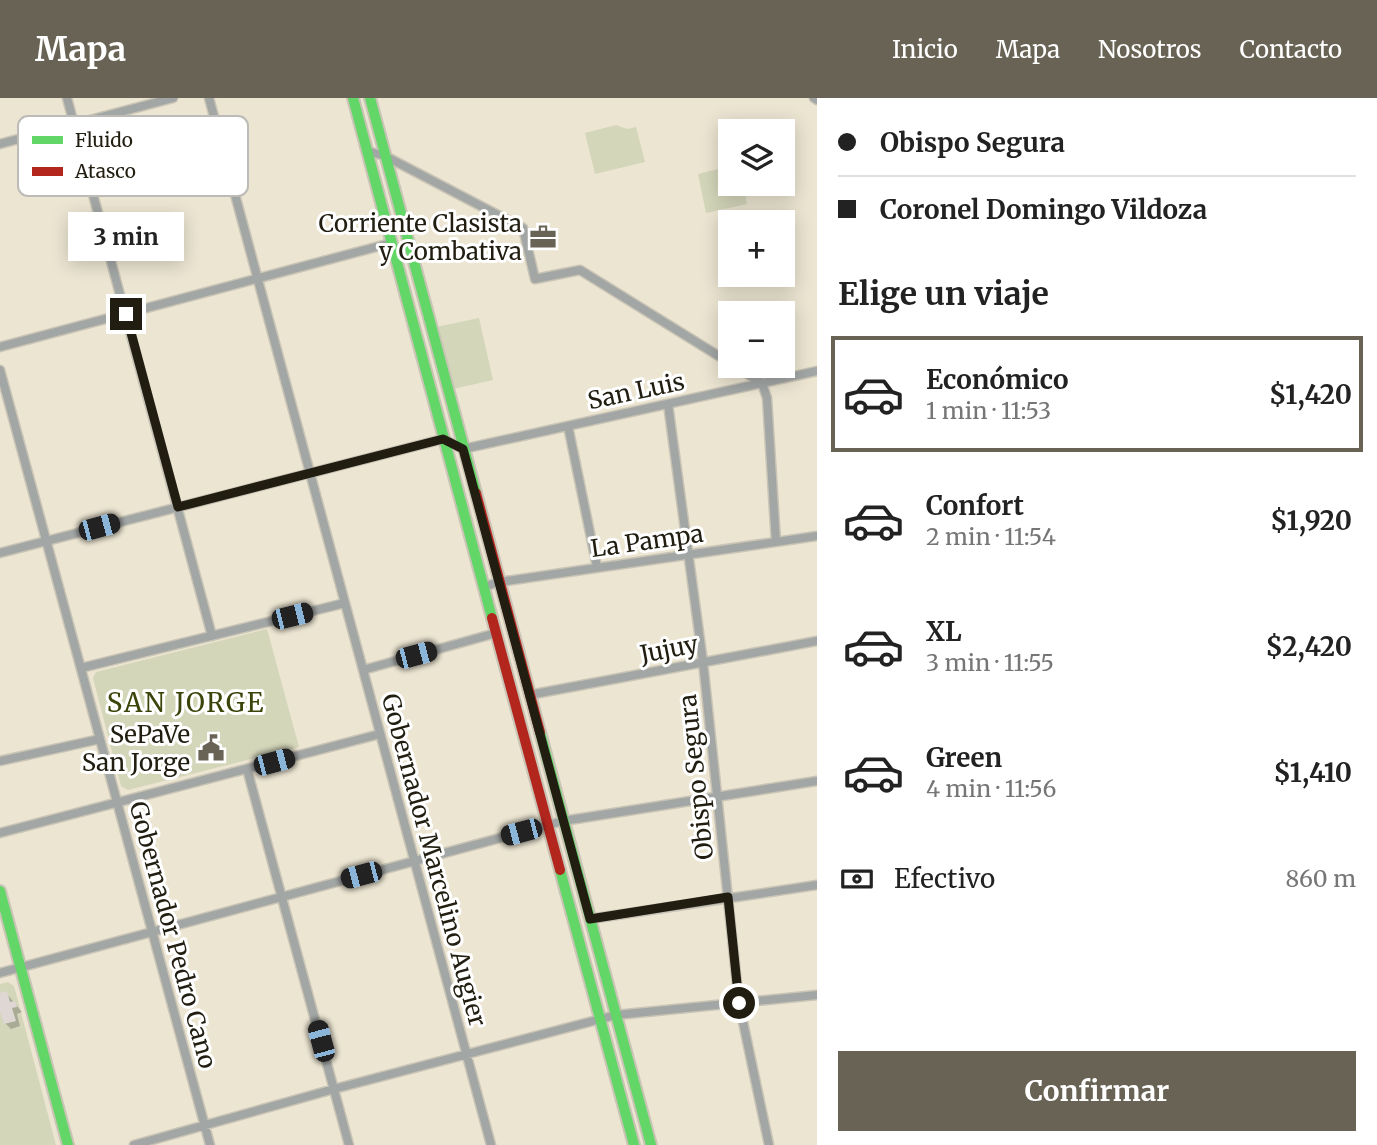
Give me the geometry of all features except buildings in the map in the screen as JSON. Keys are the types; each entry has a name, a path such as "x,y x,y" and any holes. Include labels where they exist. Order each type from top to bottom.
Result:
{"main road":[{"path":"353,98 548,825 651,1145"},
{"path":"370,98 590,919 635,1145"},
{"path":"0,891 68,1145"}],"street":[{"path":"67,98 72,116"},
{"path":"104,116 173,98"},
{"name":"Gobernador Marcelino Augier","path":"209,98 214,116"},
{"path":"0,144 18,139"},
{"path":"367,151 386,156 523,228 535,279 580,270 718,355"},
{"path":"94,196 212,636"},
{"name":"Gobernador Marcelino Augier","path":"235,196 491,1145"},
{"path":"0,347 391,243"},
{"name":"Gobernador Pedro Cano","path":"0,370 210,1145"},
{"name":"San Luis","path":"463,449 817,371"},
{"path":"754,378 762,383 767,398 776,542"},
{"name":"Obispo Segura","path":"668,404 703,662 739,1003 769,1145"},
{"path":"568,426 597,567"},
{"path":"0,553 443,439 463,449"},
{"name":"La Pampa","path":"483,587 499,582 597,567 817,536"},
{"path":"81,668 345,603"},
{"path":"363,670 496,633"},
{"name":"Jujuy","path":"529,695 817,641"},
{"path":"0,833 380,734"},
{"path":"0,761 100,739"},
{"path":"247,769 349,1145"},
{"path":"0,973 564,821 817,781"},
{"path":"590,919 817,885"},
{"path":"134,1145 608,1017 817,995"}],"green space":[{"path":"616,125 627,129 636,127 645,162 595,174 585,133"},
{"path":"718,169 718,196 745,196 747,204 706,213 698,174"},
{"path":"479,318 493,380 453,389 436,327"},
{"path":"267,629 299,747 128,790 121,786 93,678 96,672"},
{"path":"8,982 14,986 56,1145 0,1145 0,984"}],"traffic: fast":[{"path":"353,98 492,618"},
{"path":"370,98 476,493"},
{"path":"540,732 651,1145"},
{"path":"560,870 634,1145"},
{"path":"0,891 68,1145"}],"traffic: jam":[{"path":"476,493 540,732"},
{"path":"492,618 560,870"}],"place":[{"name":"Corriente Clasista y Combativa","path":"543,237"},
{"name":"SePaVe San Jorge","path":"211,748"}],"district":[{"name":"SAN JORGE","path":"186,702"}],"route":[{"path":"126,314 178,507 443,439 463,449 590,919 728,897 739,1003"}]}
